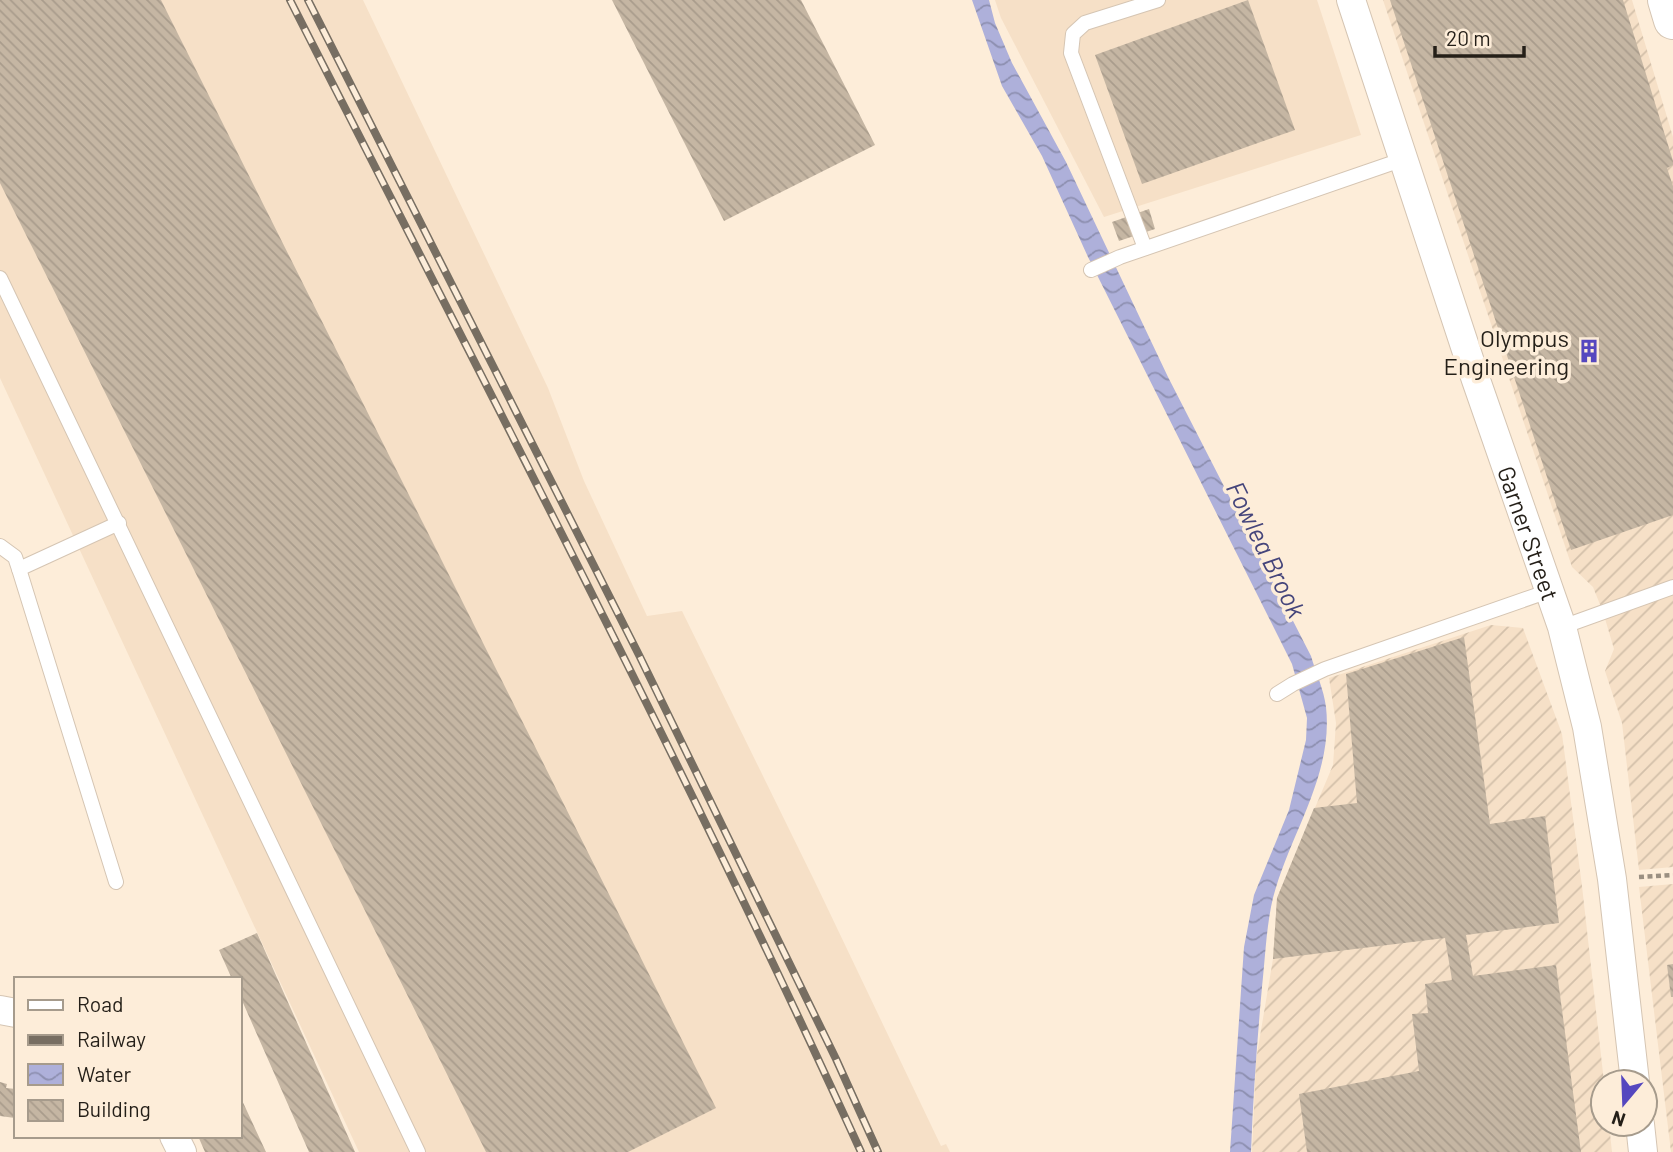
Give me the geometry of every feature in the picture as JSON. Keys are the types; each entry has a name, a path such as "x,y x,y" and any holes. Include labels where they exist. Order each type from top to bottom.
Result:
{"highway":[{"path":"1667,0 1673,20"}],"street":[{"name":"Garner Street","path":"1351,0 1476,380 1562,627 1587,727 1605,837 1633,1068"}],"lane":[{"path":"1145,248 1071,53 1073,34 1085,23 1158,0"},
{"path":"1091,270 1145,248 1405,159"},
{"path":"0,278 418,1152"},
{"path":"19,569 119,523"},
{"path":"0,546 15,557 116,882"},
{"path":"1562,627 1673,587"},
{"path":"1277,694 1325,670 1549,592"}],"shaded area":[{"path":"0,0 363,0 548,388 584,481 647,616 682,611 941,1146 946,1144 950,1152 359,1152 0,378"},
{"path":"995,0 1317,0 1361,135 1104,217 1001,18"},
{"name":"Olympus Engineering","path":"1383,0 1632,0 1673,137 1673,867 1639,870 1622,723 1605,671 1614,649 1593,587 1572,567"},
{"path":"1491,625 1523,628 1562,734 1602,1068 1589,1068 1589,1138 1610,1138 1612,1152 1252,1152 1256,1060 1273,959 1277,898 1333,765 1336,723 1329,678"},
{"path":"1673,884 1673,1152 1671,1152 1639,887"}],"water":[{"path":"972,0 989,0 995,23 1012,63 1066,162 1168,377 1311,656 1324,694 1327,734 1323,759 1307,809 1278,882 1269,917 1258,1028 1251,1152 1230,1152 1244,947 1254,895 1289,810 1306,740 1307,718 1292,664 1088,257 1042,156 1002,86"}],"building":[{"path":"0,0 161,0 716,1108 628,1152 486,1152 0,183"},
{"path":"612,0 801,0 875,145 724,221"},
{"path":"1248,0 1295,130 1142,184 1095,55"},
{"name":"Olympus Engineering","path":"1390,0 1623,0 1673,161 1673,165 1667,168 1673,186 1673,515 1571,550"},
{"path":"1149,209 1155,229 1119,241 1112,222"},
{"path":"1464,637 1490,824 1545,816 1559,923 1466,935 1473,976 1556,965 1581,1152 1307,1152 1299,1094 1419,1071 1412,1014 1428,1013 1425,984 1452,980 1445,938 1273,959 1277,898 1314,808 1357,803 1346,674"},
{"path":"257,933 355,1152 309,1152 242,1001 242,977 231,977 219,950"},
{"path":"1673,964 1673,997 1671,997 1667,965"},
{"path":"0,1082 7,1084 6,1088 14,1089 14,1118 0,1116"},
{"path":"242,1100 266,1152 205,1152 199,1138 242,1138"}],"railway":[{"path":"290,0 653,717 861,1152"},
{"path":"308,0 639,655 836,1059 878,1152"}],"place":[{"name":"Olympus Engineering","path":"1589,351"}],"water label":[{"name":"Fowlea Brook","path":"1267,549"}]}
